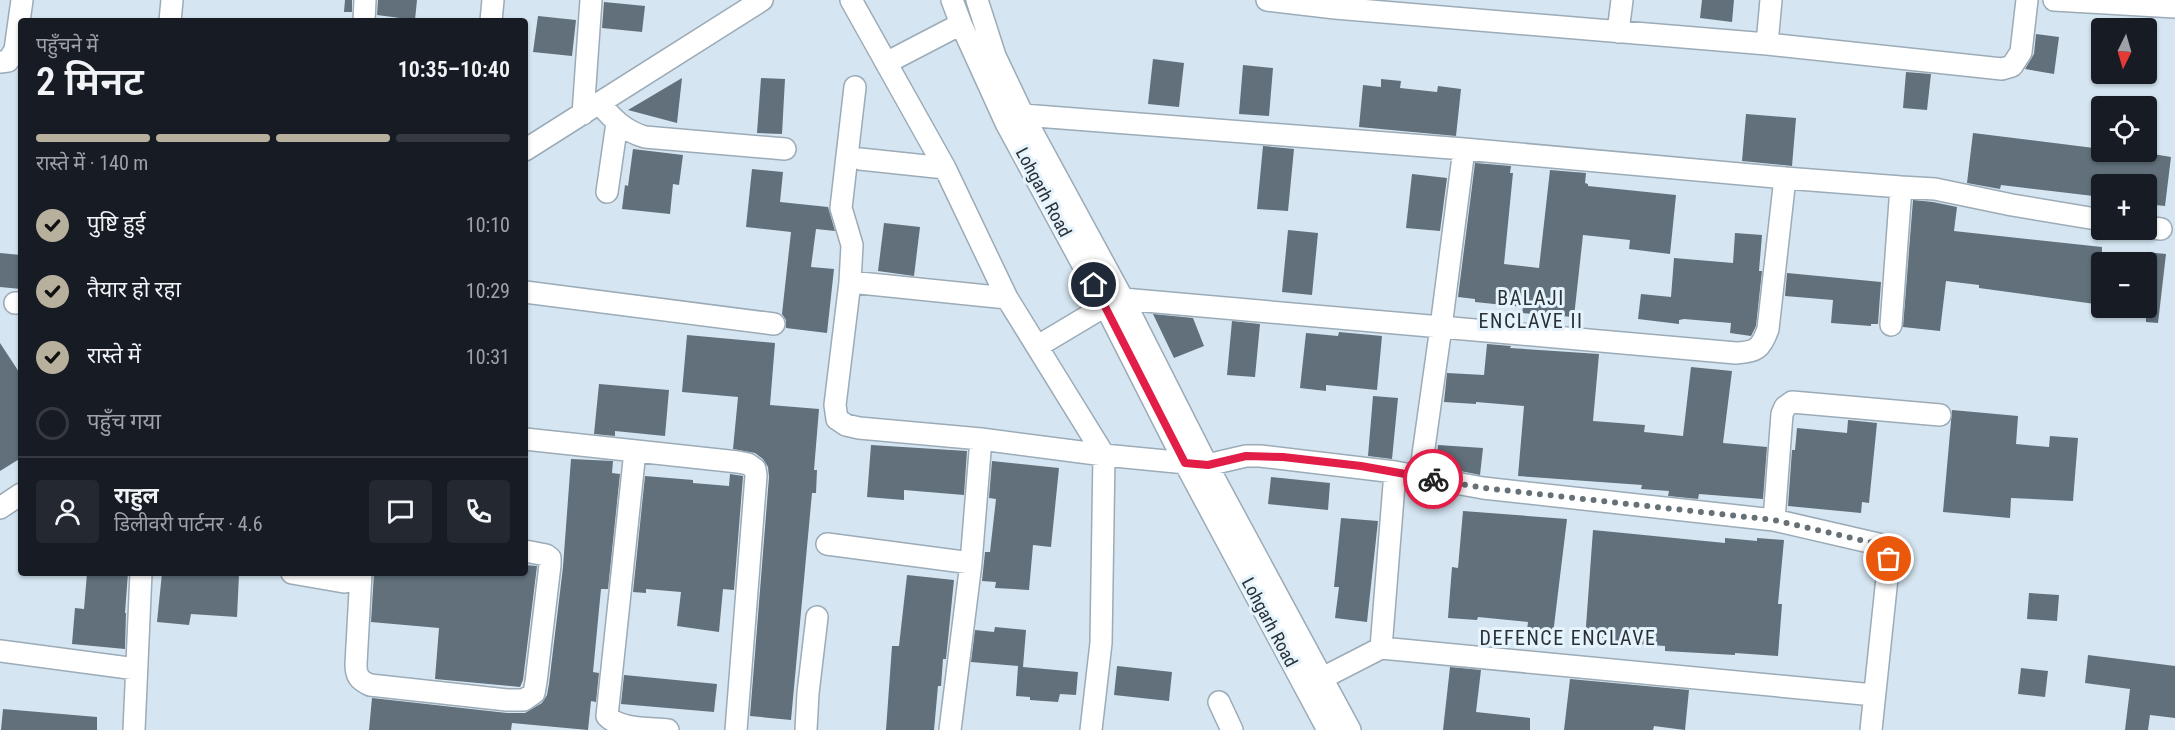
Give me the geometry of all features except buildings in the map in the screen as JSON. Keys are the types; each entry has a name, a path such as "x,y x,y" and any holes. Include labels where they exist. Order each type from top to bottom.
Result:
{"street":[{"path":"19,18 22,0"},
{"path":"170,18 172,0"},
{"path":"364,18 365,0"},
{"path":"491,18 493,0"},
{"path":"591,0 591,108"},
{"path":"528,148 762,0"},
{"path":"851,0 945,168 1007,298 1104,455 1101,643 1091,730"},
{"name":"Lohgarh Road","path":"952,0 961,24 1015,118 1114,302 1185,463 1313,682 1328,730"},
{"path":"977,0 1015,118 1464,149 1935,189 2012,206 2091,218"},
{"path":"1267,0 1481,9 1618,32 1767,44 2002,69 2012,66 2021,52 2027,0"},
{"path":"1618,32 1622,0"},
{"path":"1767,44 1771,0"},
{"path":"2054,0 2175,7"},
{"path":"886,63 961,24"},
{"path":"0,62 8,61 15,50 18,29"},
{"path":"855,87 841,208 852,245 850,282 835,405 837,419 846,425 1208,465 1246,456 1260,456 1395,471 1484,488 1774,520 1866,540 1886,550 1889,559 1871,730"},
{"path":"591,108 631,133 645,137 785,148"},
{"path":"607,192 617,123"},
{"path":"1420,476 1464,149"},
{"path":"861,159 945,168"},
{"path":"1038,346 1114,302 1441,327 1736,353 1752,352 1763,343 1768,329 1785,178"},
{"path":"1891,325 1901,187"},
{"path":"850,282 1007,298"},
{"path":"528,292 774,324"},
{"path":"1114,302 1208,465 1313,682 1350,730"},
{"path":"1774,520 1782,414 1785,407 1792,402 1940,416"},
{"path":"528,439 738,462 748,464 755,469 736,730"},
{"path":"950,730 971,563 981,439"},
{"path":"635,451 607,716 612,722 625,725 668,730"},
{"path":"1381,648 1395,471"},
{"path":"0,508 18,496"},
{"path":"827,544 971,563"},
{"path":"360,576 356,675 361,681 370,685 524,700 534,693 550,565 550,558 546,555 528,552"},
{"path":"134,730 141,576"},
{"path":"309,576 344,582 357,576"},
{"path":"806,730 817,618"},
{"path":"1313,682 1381,648 1874,695"},
{"path":"0,651 136,669"},
{"path":"1219,702 1232,730"}],"way so far":[{"path":"1433,479 1484,488 1774,520 1878,544 1886,550 1889,559"}],"district":[{"name":"BALAJI ENCLAVE II","path":"1531,310"},
{"name":"DEFENCE ENCLAVE","path":"1568,638"}],"route":[{"path":"1094,285 1185,463 1208,465 1246,456 1283,457 1361,466 1433,479"}]}
